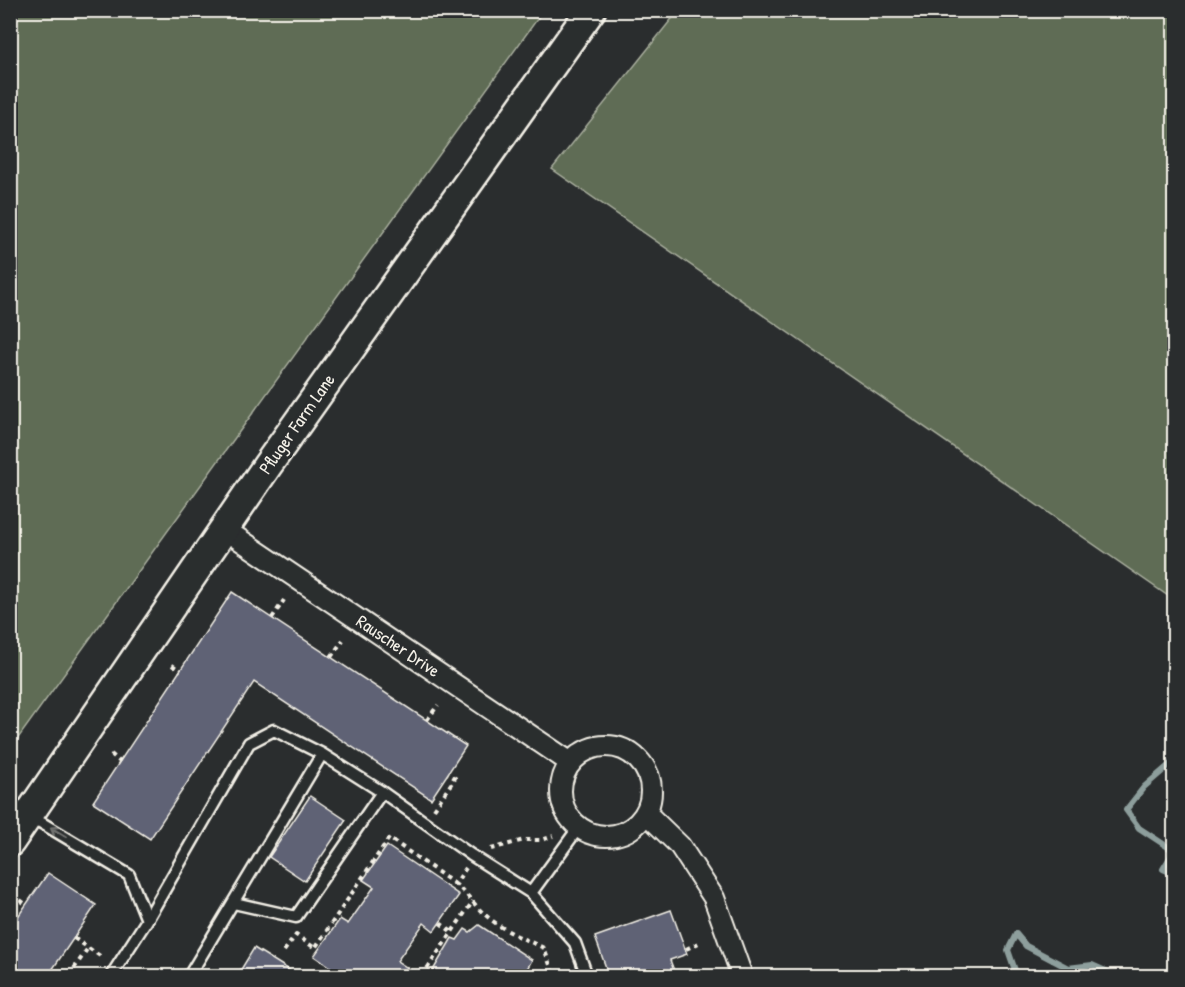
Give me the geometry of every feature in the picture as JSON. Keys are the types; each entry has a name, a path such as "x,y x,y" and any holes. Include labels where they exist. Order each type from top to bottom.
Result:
{"street":[{"name":"Pfluger Farm Lane","path":"10,842 224,529 591,10"},
{"name":"Rauscher Drive","path":"224,529 571,763"},
{"path":"610,746 625,750 637,758 646,770 651,784 651,799 646,813 630,829 609,836 594,835 579,826 570,818 563,805 561,790 564,776 571,763 582,753 596,747 610,746"},
{"path":"646,813 680,846 714,898 742,976"}],"lane":[{"path":"111,976 147,920 249,743 274,730 322,754 382,792 471,855 531,893 575,943 587,976"},
{"path":"189,976 322,754"},
{"path":"234,903 296,917 382,792"},
{"path":"29,815 129,875 147,920"},
{"path":"531,893 579,826"}],"path":[{"path":"272,618 284,600"},
{"path":"331,657 343,640"},
{"path":"172,665 180,670"},
{"path":"427,720 438,705"},
{"path":"111,754 120,762"},
{"path":"434,809 455,778 448,774"},
{"path":"482,844 490,849 524,840 542,840 552,837 558,828"},
{"path":"284,951 296,935 315,948 389,838 455,884 488,917 513,935 544,948 554,976"},
{"path":"455,884 466,868"},
{"path":"13,895 27,905"},
{"path":"422,976 473,901"},
{"path":"440,923 452,932"},
{"path":"74,938 104,958"},
{"path":"686,949 701,942"},
{"path":"69,976 88,948"}],"green space":[{"path":"10,11 543,11 11,748"},
{"path":"678,11 1174,11 1174,600 552,169"}],"building":[{"path":"232,592 466,746 431,799 254,682 150,839 93,802"},
{"path":"310,796 346,820 305,881 269,857"},
{"path":"387,846 459,895 434,931 424,923 397,961 409,969 404,976 343,976 314,956 340,919 348,924 374,887 363,880"},
{"path":"48,873 96,905 48,976 10,976 10,928"},
{"path":"671,910 687,954 670,960 676,976 609,976 595,937"},
{"path":"479,925 532,960 527,969 538,976 438,976 432,972 452,938 457,940 465,929 470,932"},
{"path":"254,948 299,976 237,976"}],"waterway":[{"path":"1174,757 1174,761 1144,787 1126,810 1139,828 1174,851"},
{"path":"1174,851 1163,869 1174,874"},
{"path":"1017,976 1008,950 1016,934 1026,946 1068,968 1092,965 1117,976"}]}
